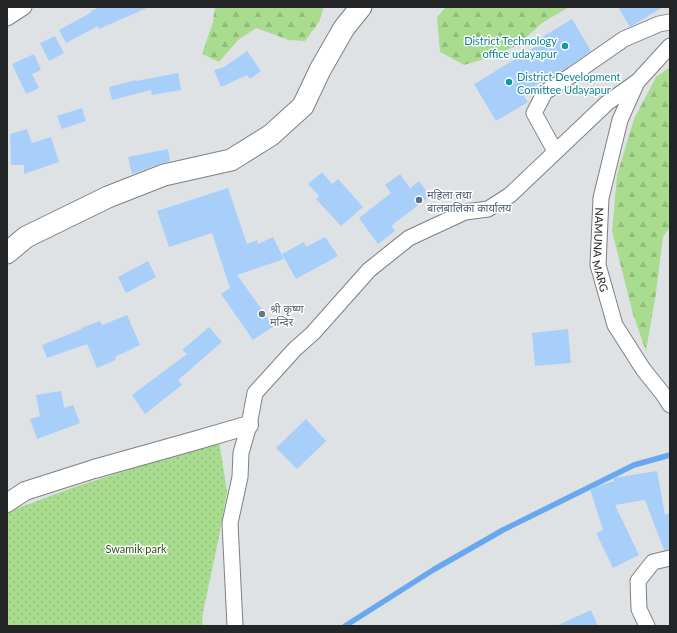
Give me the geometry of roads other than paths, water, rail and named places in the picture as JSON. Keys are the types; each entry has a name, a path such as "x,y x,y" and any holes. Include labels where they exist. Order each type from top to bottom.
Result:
{"main road":[{"path":"7,253 26,237 108,197 164,175 231,160 271,135 303,106 320,70 344,28 361,7"}],"street":[{"path":"7,18 24,7"},
{"path":"555,151 534,113 545,92 624,39 659,24 670,22"},
{"path":"235,626 230,522 240,477 241,453 249,424 255,393 295,349 313,333 369,270 409,238 465,212 488,209 510,195 607,103 638,81 670,46"},
{"name":"NAMUNA MARG","path":"638,81 620,120 601,198 598,265 615,325 642,369 663,394 670,405"},
{"path":"7,503 25,491 94,469 249,424"},
{"path":"647,626 639,609 638,581 653,562 670,558"}],"waterway":[{"path":"345,626 433,570 503,530 634,465 670,455"}],"place":[{"name":"District Technology office udayapur","path":"565,46"},
{"name":"District Development Comittee Udayapur","path":"509,82"},
{"name":"महिला तथा बालबालिका कार्यालय","path":"419,200"},
{"name":"श्री कृष्ण मन्दिर","path":"262,314"}],"park label":[{"name":"Swamik park","path":"136,548"}]}
